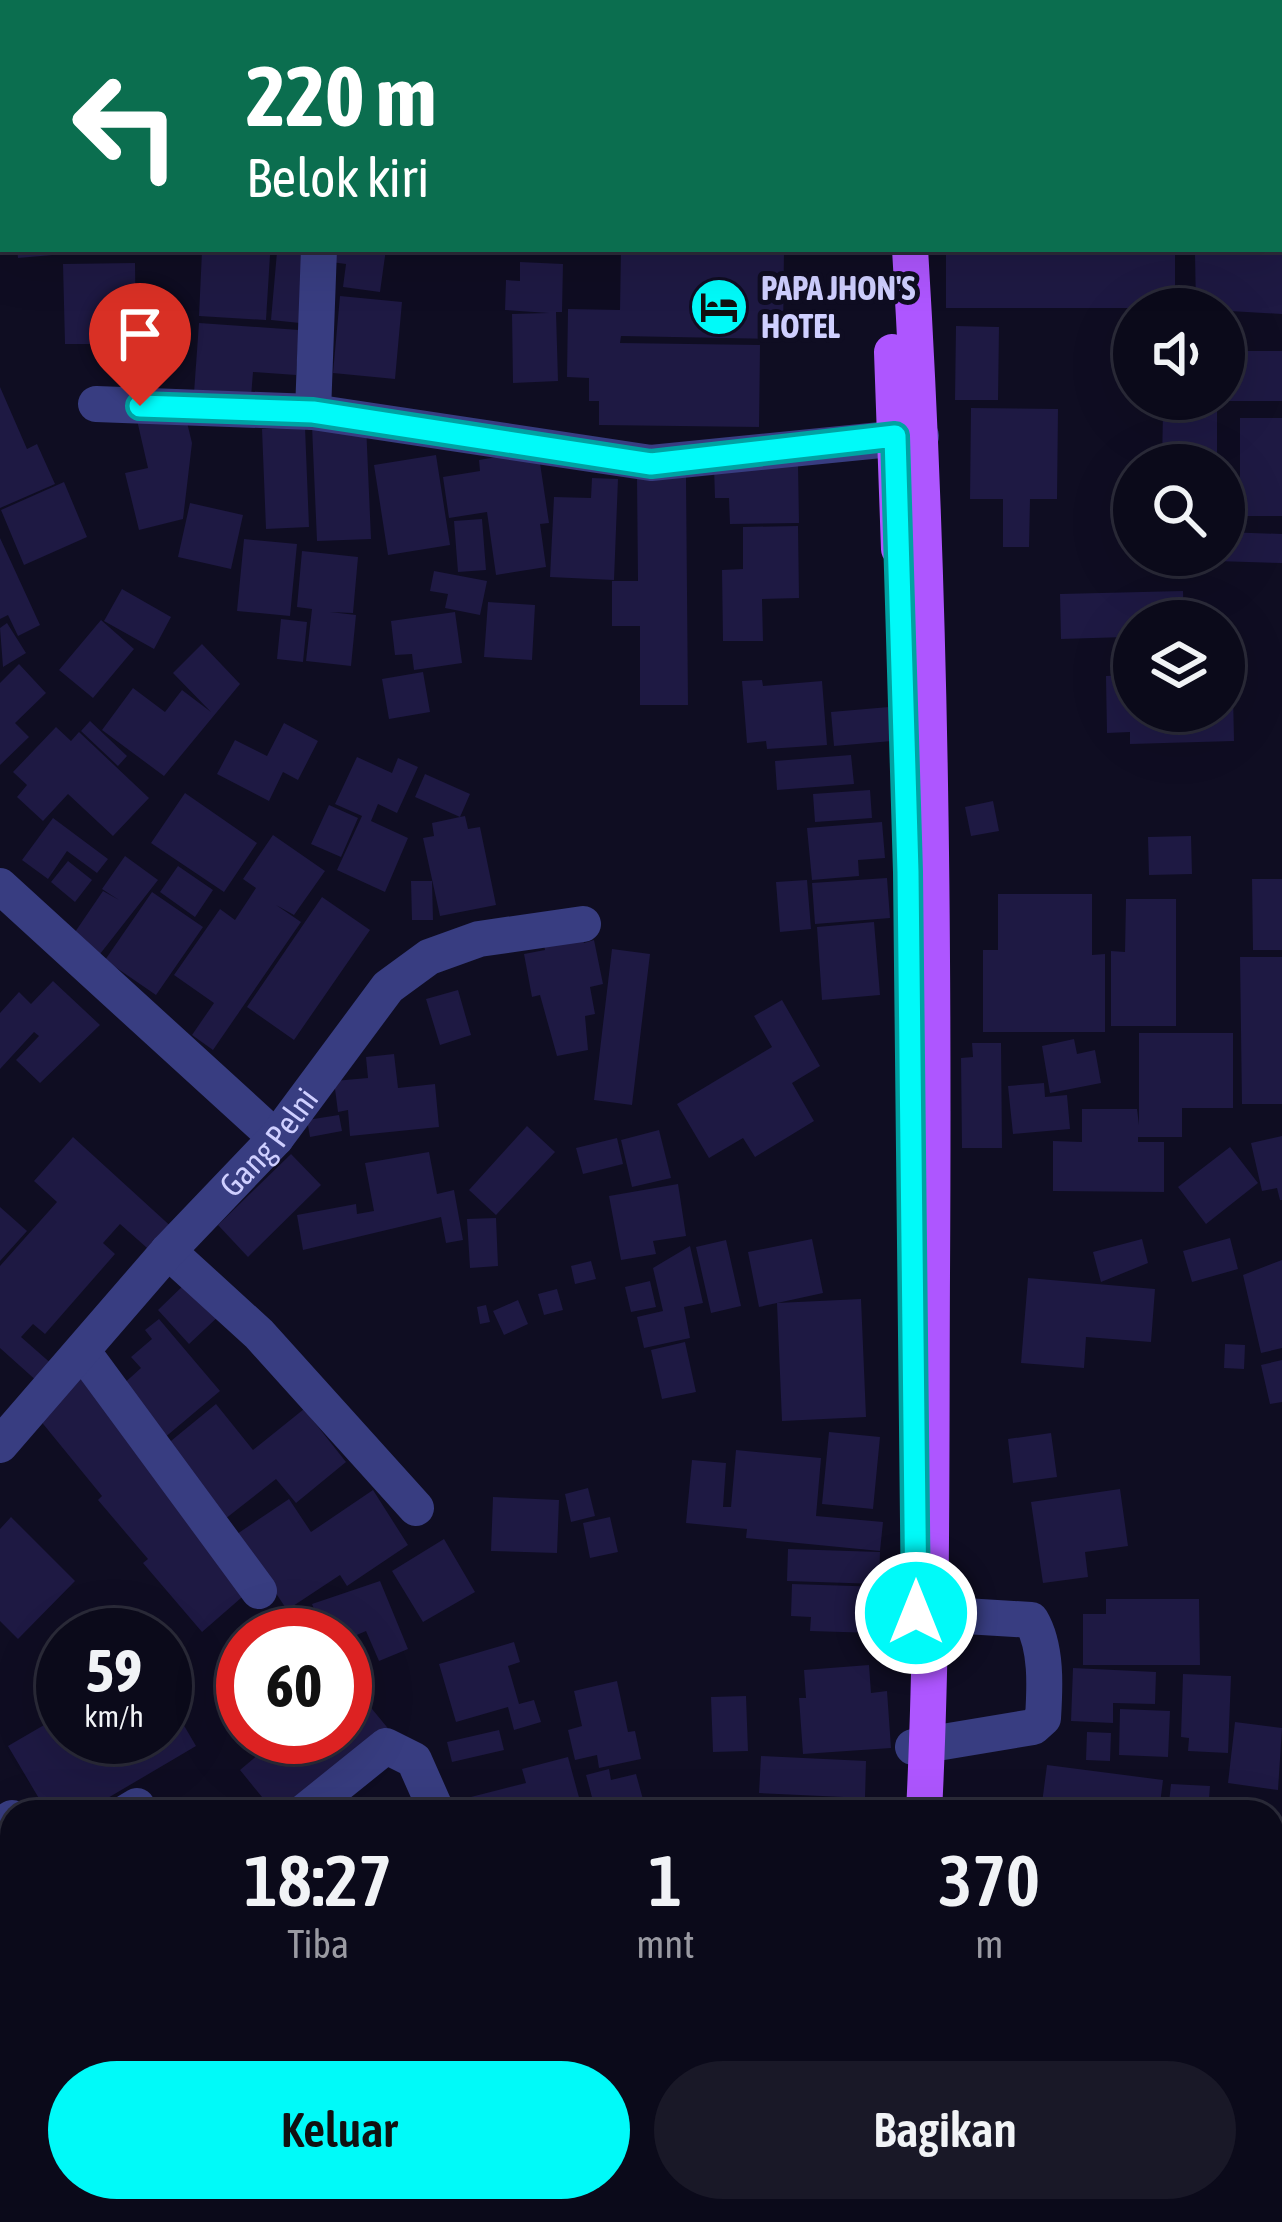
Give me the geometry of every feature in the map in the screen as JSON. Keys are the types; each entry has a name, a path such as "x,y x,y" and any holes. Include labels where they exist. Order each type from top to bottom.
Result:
{"main road":[{"path":"889,252 908,436"},
{"path":"910,252 908,853 923,1800"},
{"path":"911,1800 920,1746"}],"street":[{"path":"313,412 319,252"},
{"path":"96,404 313,412 651,464 908,436"},
{"path":"0,886 276,1138"},
{"name":"Gang Pelni","path":"0,1445 168,1251 276,1138 388,987 415,967 479,939 583,924"},
{"path":"168,1251 259,1334 416,1508"},
{"path":"83,1352 259,1592"},
{"path":"920,1746 1033,1727 1043,1718 1044,1706 1040,1635 1031,1620 923,1614"},
{"path":"319,1800 386,1746 414,1760 432,1800"}],"building":[{"path":"17,252 87,252 18,258"},
{"path":"202,252 270,255 266,320 199,316"},
{"path":"277,252 305,254 300,323 271,320"},
{"path":"332,252 386,252 380,292 343,287 346,264 331,262"},
{"path":"621,252 784,252 783,339 621,336 620,343 760,345 759,427 599,425 599,401 589,401 589,378 567,377 568,309 620,310"},
{"path":"946,252 1175,252 1175,288 1113,288 1113,308 946,308"},
{"path":"1282,252 1282,314 1245,312 1245,288 1196,288 1195,253"},
{"path":"520,262 563,264 562,312 556,312 558,381 513,383 512,314 549,313 505,310 506,280 520,281"},
{"path":"135,263 136,344 65,344 63,264"},
{"path":"340,296 402,302 395,379 333,373"},
{"path":"199,323 299,330 296,375 253,372 251,397 194,393"},
{"path":"956,326 999,327 998,400 955,400"},
{"path":"1245,351 1282,351 1282,401 1245,401"},
{"path":"0,387 27,449 37,444 55,484 0,508"},
{"path":"971,408 1058,409 1057,499 1030,499 1029,547 1003,547 1003,499 970,499"},
{"path":"184,410 192,443 183,519 139,530 125,473 148,468 137,420"},
{"path":"1282,418 1282,516 1245,516 1245,444 1240,444 1240,420"},
{"path":"1163,420 1217,420 1217,444 1162,444"},
{"path":"366,424 371,539 317,541 312,426"},
{"path":"305,427 309,527 266,529 262,429"},
{"path":"538,450 549,523 540,524 546,567 496,575 487,512 449,518 443,477 480,471 479,460"},
{"path":"436,455 450,545 388,555 374,465"},
{"path":"798,465 799,523 730,524 729,498 715,498 714,466"},
{"path":"637,477 686,477 688,705 640,705 640,626 612,626 612,581 638,581"},
{"path":"592,478 618,479 614,580 550,577 554,497 591,498"},
{"path":"64,482 87,537 24,565 1,510"},
{"path":"190,503 243,515 231,569 178,557"},
{"path":"482,519 486,570 458,572 454,521"},
{"path":"798,526 799,598 762,599 763,641 723,641 722,570 743,569 743,527"},
{"path":"1245,533 1282,534 1282,563 1245,562"},
{"path":"0,538 40,625 18,636 8,615 0,619"},
{"path":"244,539 297,544 290,616 237,611"},
{"path":"302,551 358,557 353,613 330,612 356,615 351,666 306,661 312,609 297,607"},
{"path":"434,571 487,581 480,615 445,608 448,594 430,591"},
{"path":"122,589 171,617 154,649 104,621"},
{"path":"1183,591 1183,600 1113,600 1113,637 1061,639 1060,594"},
{"path":"488,602 535,605 532,660 484,657"},
{"path":"455,612 462,663 414,670 412,654 395,655 391,621"},
{"path":"281,619 307,622 303,662 277,659"},
{"path":"101,620 134,649 93,698 59,670"},
{"path":"7,623 26,653 3,667 0,628"},
{"path":"202,644 240,684 164,776 102,730 133,688 165,712 182,690 211,712 173,673"},
{"path":"19,664 46,693 15,723 29,737 0,765 0,683"},
{"path":"423,672 430,712 389,719 382,679"},
{"path":"1106,676 1113,676 1113,732 1130,732 1107,733"},
{"path":"762,680 763,686 822,681 827,745 767,749 766,741 747,743 742,681"},
{"path":"889,707 892,741 834,746 831,712"},
{"path":"90,721 127,756 118,766 81,731"},
{"path":"284,723 318,741 298,780 283,772 269,801 217,774 235,740 267,756"},
{"path":"56,727 71,741 79,732 149,798 113,836 68,794 43,821 17,797 27,785 13,772"},
{"path":"1130,732 1234,732 1234,741 1130,744"},
{"path":"851,755 854,784 777,790 775,761"},
{"path":"357,757 392,773 398,758 418,767 397,813 378,804 371,821 408,838 385,892 337,870 362,816 335,804"},
{"path":"425,774 470,794 460,817 415,797"},
{"path":"870,790 872,818 815,822 813,794"},
{"path":"185,793 257,843 224,892 151,843"},
{"path":"993,801 999,831 971,836 965,807"},
{"path":"329,805 358,818 341,857 311,844"},
{"path":"465,816 468,829 480,827 496,905 440,916 423,838 434,836 432,823"},
{"path":"53,818 108,859 97,873 67,851 48,879 22,860"},
{"path":"882,822 885,858 858,860 859,876 812,880 807,828"},
{"path":"273,835 325,871 294,915 276,905 301,922 213,1050 192,1035 214,1003 174,975 220,909 235,920 256,888 243,879"},
{"path":"1191,836 1192,874 1149,875 1148,837"},
{"path":"125,856 158,880 100,954 73,935 103,891 119,900 102,889"},
{"path":"68,861 92,880 75,902 51,882"},
{"path":"178,866 213,890 195,917 160,892"},
{"path":"887,878 890,918 815,924 812,883"},
{"path":"1252,879 1282,879 1282,950 1253,950"},
{"path":"807,880 811,929 780,932 776,882"},
{"path":"411,881 432,881 433,920 412,920"},
{"path":"152,892 203,927 156,995 105,960"},
{"path":"998,894 1092,894 1092,955 1105,954 1105,1032 983,1032 983,950 998,950"},
{"path":"322,897 370,930 294,1040 247,1007"},
{"path":"1126,899 1176,899 1176,1026 1111,1026 1111,951 1125,952"},
{"path":"874,922 880,995 822,1000 817,927"},
{"path":"581,928 584,943 594,940 603,984 590,987 595,1014 585,1016 588,1050 557,1056 540,995 532,997 524,954 545,950 542,935"},
{"path":"612,949 650,954 632,1105 594,1100"},
{"path":"1240,957 1282,957 1282,1104 1242,1104"},
{"path":"53,981 100,1025 40,1083 16,1060 39,1036 34,1032 0,1069 0,1013 19,992 31,1004"},
{"path":"458,990 471,1035 440,1045 426,999"},
{"path":"782,1000 820,1066 792,1083 814,1121 755,1157 743,1138 709,1158 677,1104 772,1047 754,1016"},
{"path":"1139,1033 1233,1033 1233,1108 1182,1108 1182,1137 1138,1137 1138,1142 1164,1142 1164,1192 1053,1191 1053,1141 1082,1142 1082,1109 1137,1109 1139,1125"},
{"path":"1074,1039 1077,1054 1095,1050 1101,1083 1050,1093 1042,1046"},
{"path":"972,1043 1001,1043 1002,1148 962,1148 961,1058 973,1057"},
{"path":"394,1054 398,1088 435,1084 439,1127 350,1136 348,1110 338,1112 334,1081 368,1078 366,1057"},
{"path":"1044,1083 1045,1097 1067,1095 1070,1129 1013,1134 1008,1086"},
{"path":"339,1115 342,1131 310,1137 307,1120"},
{"path":"527,1126 555,1152 496,1215 469,1190"},
{"path":"659,1130 671,1178 632,1187 621,1140"},
{"path":"1282,1136 1280,1200 1277,1188 1262,1191 1251,1143"},
{"path":"73,1137 176,1231 155,1255 120,1224 103,1243 115,1254 45,1334 33,1324 21,1337 54,1366 39,1383 0,1348 0,1266 57,1202 34,1181"},
{"path":"617,1138 623,1164 583,1174 576,1148"},
{"path":"1230,1147 1258,1183 1206,1224 1178,1187"},
{"path":"429,1152 437,1194 454,1190 463,1240 446,1243 441,1217 303,1250 297,1215 356,1204 357,1214 374,1211 365,1163"},
{"path":"291,1154 321,1185 248,1257 218,1225"},
{"path":"678,1184 686,1236 653,1241 656,1254 621,1260 609,1196"},
{"path":"0,1207 27,1231 0,1261"},
{"path":"496,1218 498,1266 470,1268 467,1219"},
{"path":"1230,1238 1238,1269 1192,1282 1183,1251"},
{"path":"812,1239 823,1293 759,1307 748,1252"},
{"path":"1142,1239 1148,1263 1101,1282 1093,1252"},
{"path":"726,1240 741,1306 711,1313 696,1247"},
{"path":"690,1246 703,1303 684,1307 690,1338 644,1348 637,1317 663,1311 653,1268"},
{"path":"1282,1260 1282,1348 1261,1353 1243,1275"},
{"path":"591,1261 596,1279 575,1284 571,1266"},
{"path":"1028,1278 1155,1289 1151,1342 1086,1337 1084,1368 1021,1363"},
{"path":"190,1279 222,1313 189,1344 158,1310"},
{"path":"650,1281 656,1307 631,1312 625,1287"},
{"path":"557,1289 563,1310 544,1315 538,1294"},
{"path":"861,1299 866,1417 782,1421 777,1303"},
{"path":"518,1300 528,1324 504,1335 493,1311"},
{"path":"486,1305 490,1322 480,1324 477,1307"},
{"path":"159,1319 220,1391 163,1439 120,1387 141,1368 131,1357 152,1339 145,1330"},
{"path":"685,1342 696,1392 662,1399 651,1350"},
{"path":"1225,1344 1245,1345 1244,1369 1224,1368"},
{"path":"1282,1360 1282,1402 1270,1404 1261,1365"},
{"path":"85,1371 249,1591 230,1608 216,1608 216,1620 202,1632 192,1620 192,1608 181,1608 143,1563 148,1559 35,1414"},
{"path":"216,1404 253,1450 304,1409 346,1462 296,1503 276,1479 225,1519 166,1445"},
{"path":"829,1432 880,1437 873,1509 822,1504"},
{"path":"1051,1433 1057,1477 1013,1483 1008,1439"},
{"path":"736,1450 821,1458 816,1516 883,1522 880,1551 746,1538 747,1529 686,1523 692,1460 726,1463 723,1507 731,1507"},
{"path":"588,1488 595,1516 571,1522 565,1494"},
{"path":"1120,1489 1128,1546 1085,1552 1088,1577 1043,1583 1031,1502"},
{"path":"373,1490 408,1545 347,1586 340,1575 286,1608 237,1534 289,1499 311,1532"},
{"path":"493,1497 559,1500 557,1553 491,1551"},
{"path":"11,1517 75,1581 48,1608 36,1608 36,1621 18,1639 0,1621 0,1529"},
{"path":"610,1517 618,1552 590,1558 583,1523"},
{"path":"444,1539 475,1592 423,1622 392,1571"},
{"path":"788,1549 880,1552 879,1584 787,1581"},
{"path":"380,1581 408,1649 379,1661 372,1645 372,1608 314,1608 312,1604"},
{"path":"792,1584 883,1587 882,1619 875,1619 875,1633 810,1631 811,1617 791,1616"},
{"path":"1106,1599 1199,1599 1200,1665 1083,1665 1083,1614 1106,1614"},
{"path":"514,1642 520,1662 508,1666 519,1704 534,1700 541,1722 514,1730 508,1707 456,1722 439,1664"},
{"path":"869,1665 871,1693 887,1691 891,1748 803,1754 799,1698 806,1698 804,1670"},
{"path":"1073,1668 1156,1672 1155,1704 1113,1703 1113,1723 1071,1721"},
{"path":"1183,1674 1231,1676 1228,1753 1188,1751 1189,1738 1181,1737"},
{"path":"617,1681 628,1732 635,1731 641,1759 599,1768 597,1755 575,1760 568,1730 582,1726 574,1691"},
{"path":"746,1696 748,1751 713,1752 711,1697"},
{"path":"372,1709 391,1732 372,1748"},
{"path":"1120,1709 1170,1711 1168,1757 1119,1755"},
{"path":"1235,1722 1282,1728 1278,1790 1228,1783"},
{"path":"36,1730 36,1764 165,1764 104,1800 40,1800 8,1746"},
{"path":"499,1730 504,1750 452,1762 447,1742"},
{"path":"1087,1732 1111,1733 1110,1761 1086,1760"},
{"path":"761,1756 866,1761 865,1798 759,1793"},
{"path":"568,1757 580,1800 468,1800 526,1783 522,1769"},
{"path":"247,1764 353,1764 311,1800 258,1800 262,1797 240,1770"},
{"path":"1047,1765 1163,1780 1160,1800 1042,1800"},
{"path":"609,1769 611,1780 636,1774 643,1800 593,1800 586,1775"},
{"path":"1171,1784 1210,1786 1209,1800 1169,1800"}],"place":[{"name":"PAPA JHON'S HOTEL","path":"719,307"}],"route":[{"path":"140,406 313,412 523,448 651,464 895,436 912,1085 916,1613"}]}
